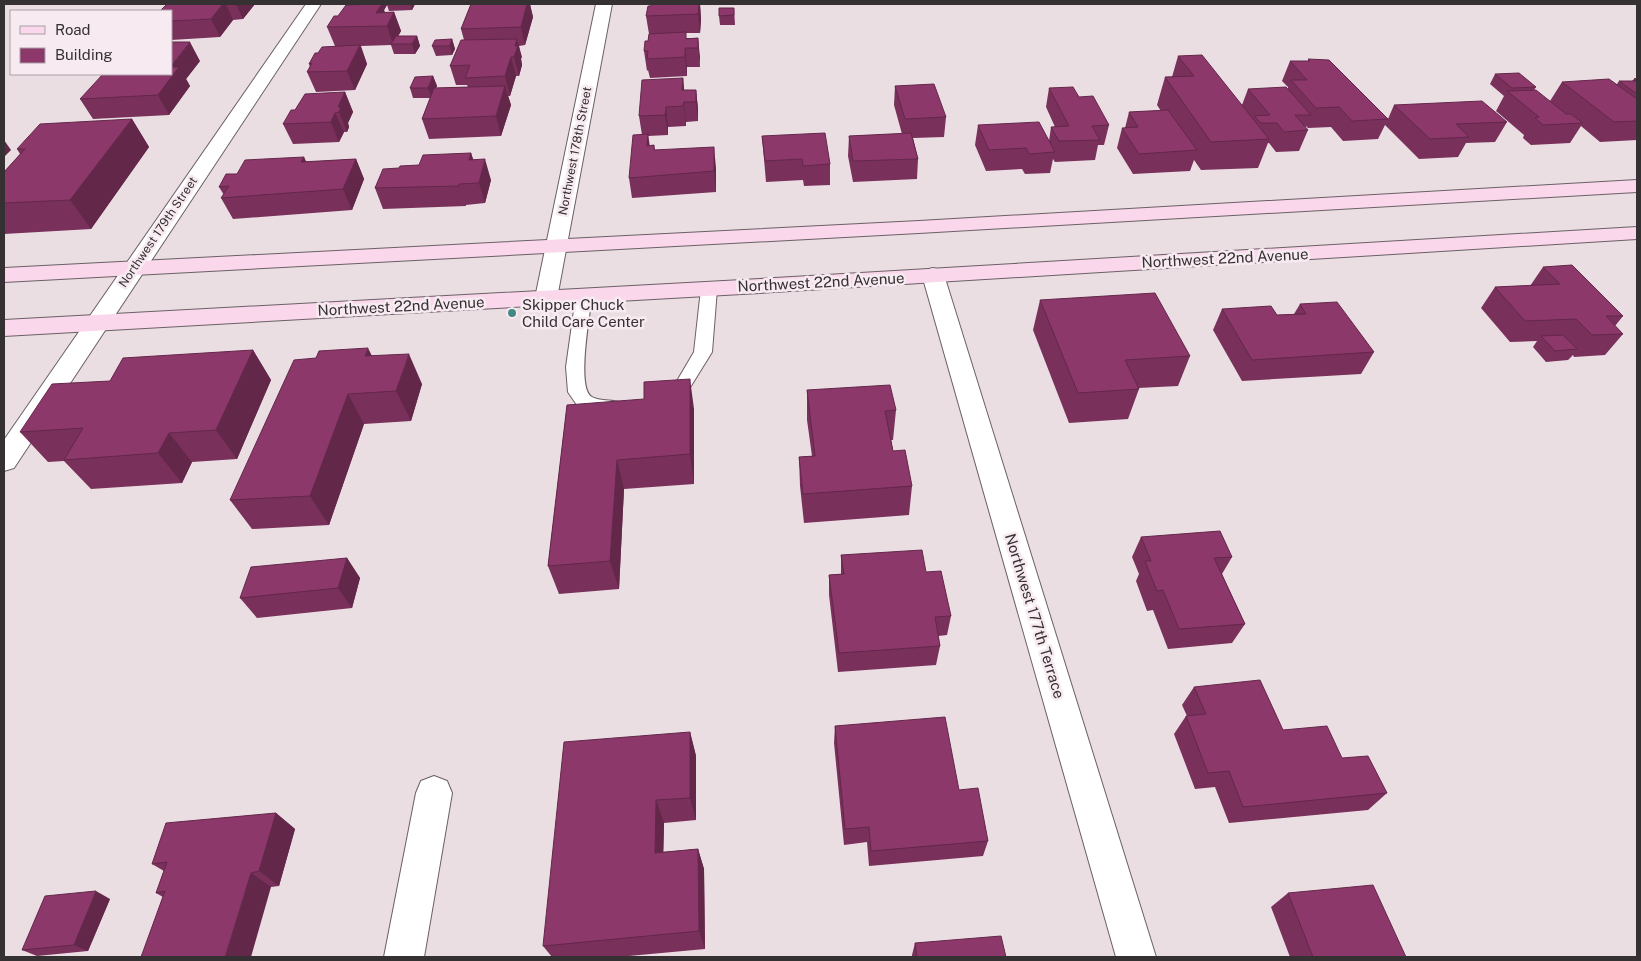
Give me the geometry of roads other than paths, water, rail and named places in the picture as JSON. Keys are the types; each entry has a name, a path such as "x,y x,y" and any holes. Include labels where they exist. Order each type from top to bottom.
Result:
{"main road":[{"path":"4,275 929,227 1637,186"},
{"name":"Northwest 22nd Avenue","path":"4,328 933,276 1637,233"}],"street":[{"name":"Northwest 179th Street","path":"4,461 99,322 133,267 313,4"},
{"name":"Northwest 178th Street","path":"546,298 604,4"},
{"name":"Northwest 177th Terrace","path":"933,276 1136,957"},
{"path":"404,957 434,793"}],"lane":[{"path":"655,403 680,390 704,352 709,289"},
{"path":"584,296 575,367 577,392 586,404 614,408 631,406"}],"place":[{"name":"Skipper Chuck Child Care Center","path":"512,313"}]}
